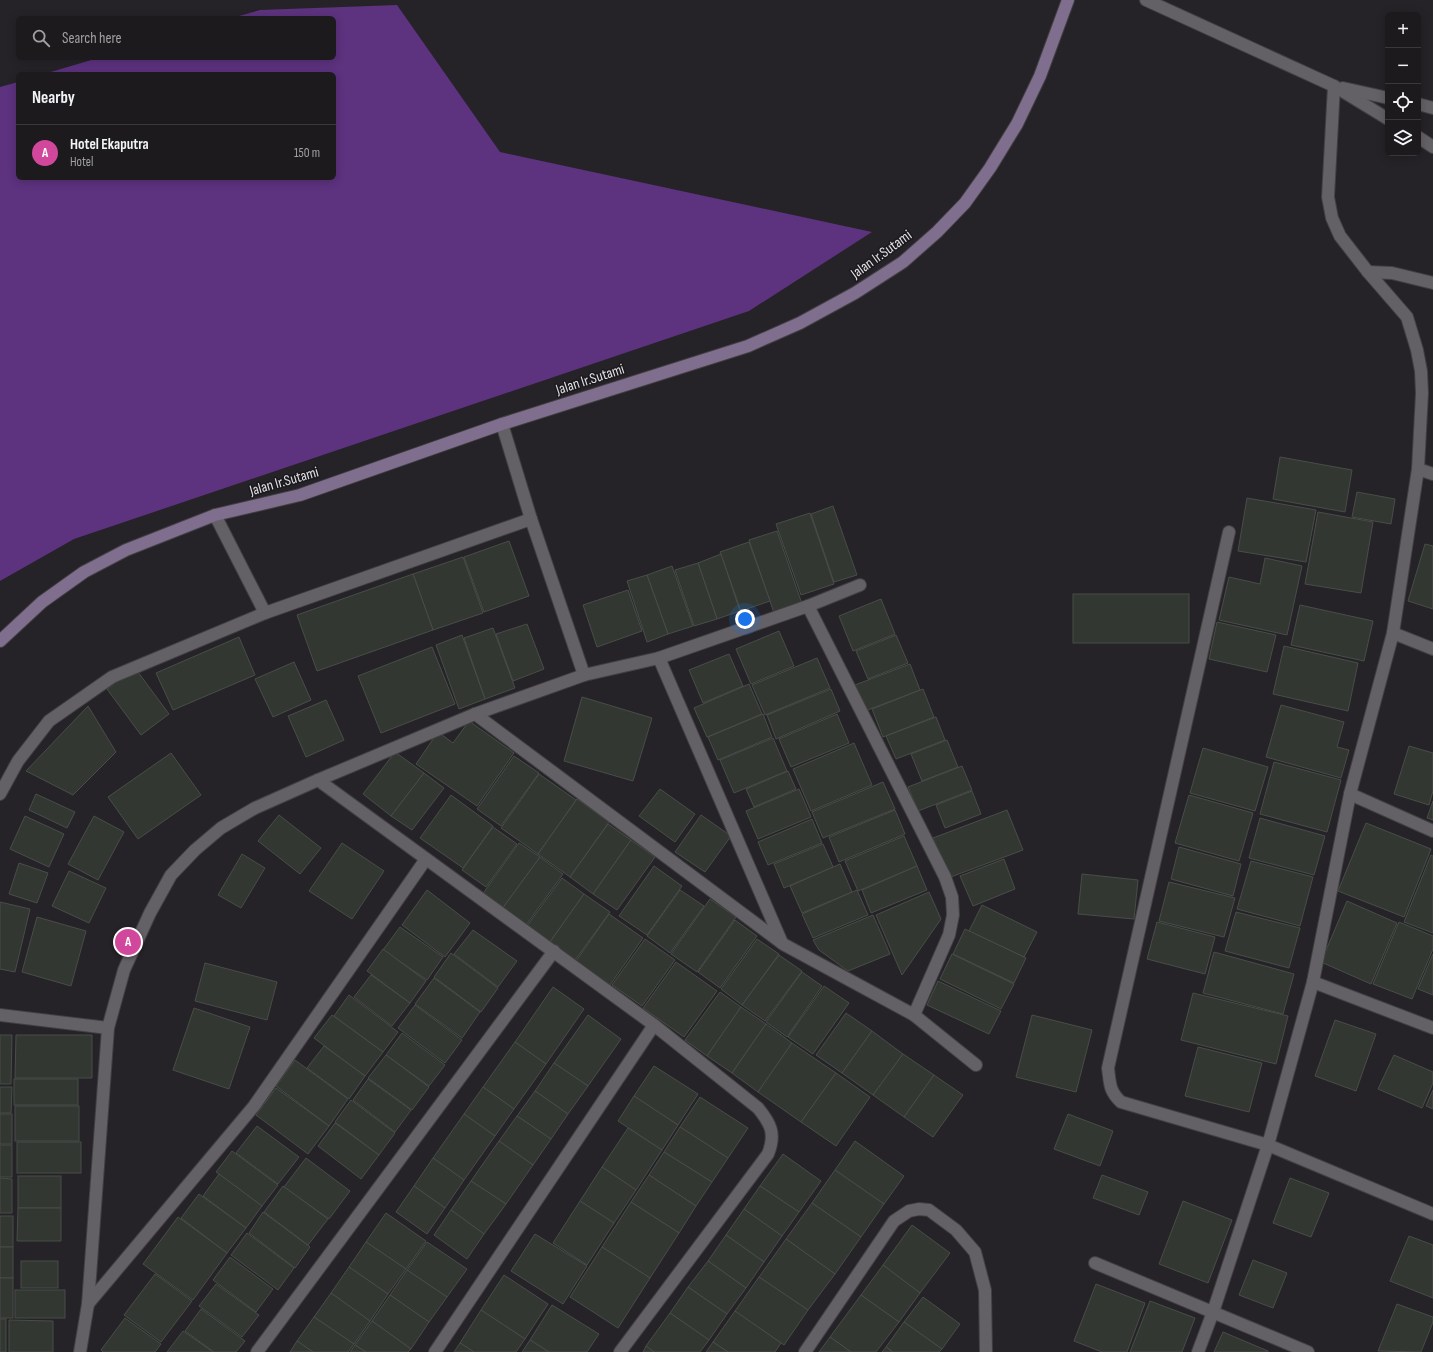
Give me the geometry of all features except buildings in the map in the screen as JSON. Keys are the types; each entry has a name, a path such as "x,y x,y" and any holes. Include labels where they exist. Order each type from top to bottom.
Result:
{"street":[{"name":"Jalan Ir.Sutami","path":"0,641 42,602 84,572 126,550 216,515 300,495 502,424 748,346 800,324 855,293 903,262 937,232 965,203 990,168 1017,124 1040,76 1068,0"},
{"path":"1146,0 1334,86 1385,117"},
{"path":"1334,86 1385,97"},
{"path":"1198,1352 1213,1312 1268,1145 1313,982 1350,794 1393,633 1418,469 1422,393 1421,371 1417,350 1407,317 1368,272 1340,236 1332,218 1328,197 1334,86"},
{"path":"1421,105 1433,108"},
{"path":"1421,139 1433,147"},
{"path":"1368,272 1392,273 1433,283"},
{"path":"502,424 531,520 584,675"},
{"path":"1418,469 1433,474"},
{"path":"216,515 264,613"},
{"path":"0,794 18,760 48,721 112,677 264,613 531,520"},
{"path":"1229,532 1108,1068 1110,1087 1114,1095 1121,1102 1268,1145 1433,1214"},
{"path":"80,1352 88,1304 108,1028 124,970 150,913 171,875 195,850 221,828 255,808 475,714 584,675 659,658 808,606 860,585"},
{"path":"808,606 945,877 952,897 954,915 949,935 914,1015"},
{"path":"1393,633 1433,649"},
{"path":"659,658 783,944"},
{"path":"475,714 783,944 914,1015 976,1065"},
{"path":"318,780 654,1025 758,1108 769,1122 772,1132 772,1144 768,1154 620,1352"},
{"path":"1350,794 1433,831"},
{"path":"88,1304 254,1106 426,859"},
{"path":"257,1352 554,951"},
{"path":"1313,982 1433,1028"},
{"path":"0,1015 108,1028"},
{"path":"435,1352 654,1025"},
{"path":"805,1352 894,1221 909,1211 919,1209 930,1210 956,1230 975,1252 985,1290 986,1352"},
{"path":"1095,1263 1308,1352"}],"shaded area":[{"path":"397,5 500,152 872,232 749,311 74,539 0,581 0,87 16,83 16,180 336,180 336,72 51,72 91,60 336,60 336,16 239,16 260,10"}],"place":[{"name":"Hotel Ekaputra","path":"128,942"}]}
